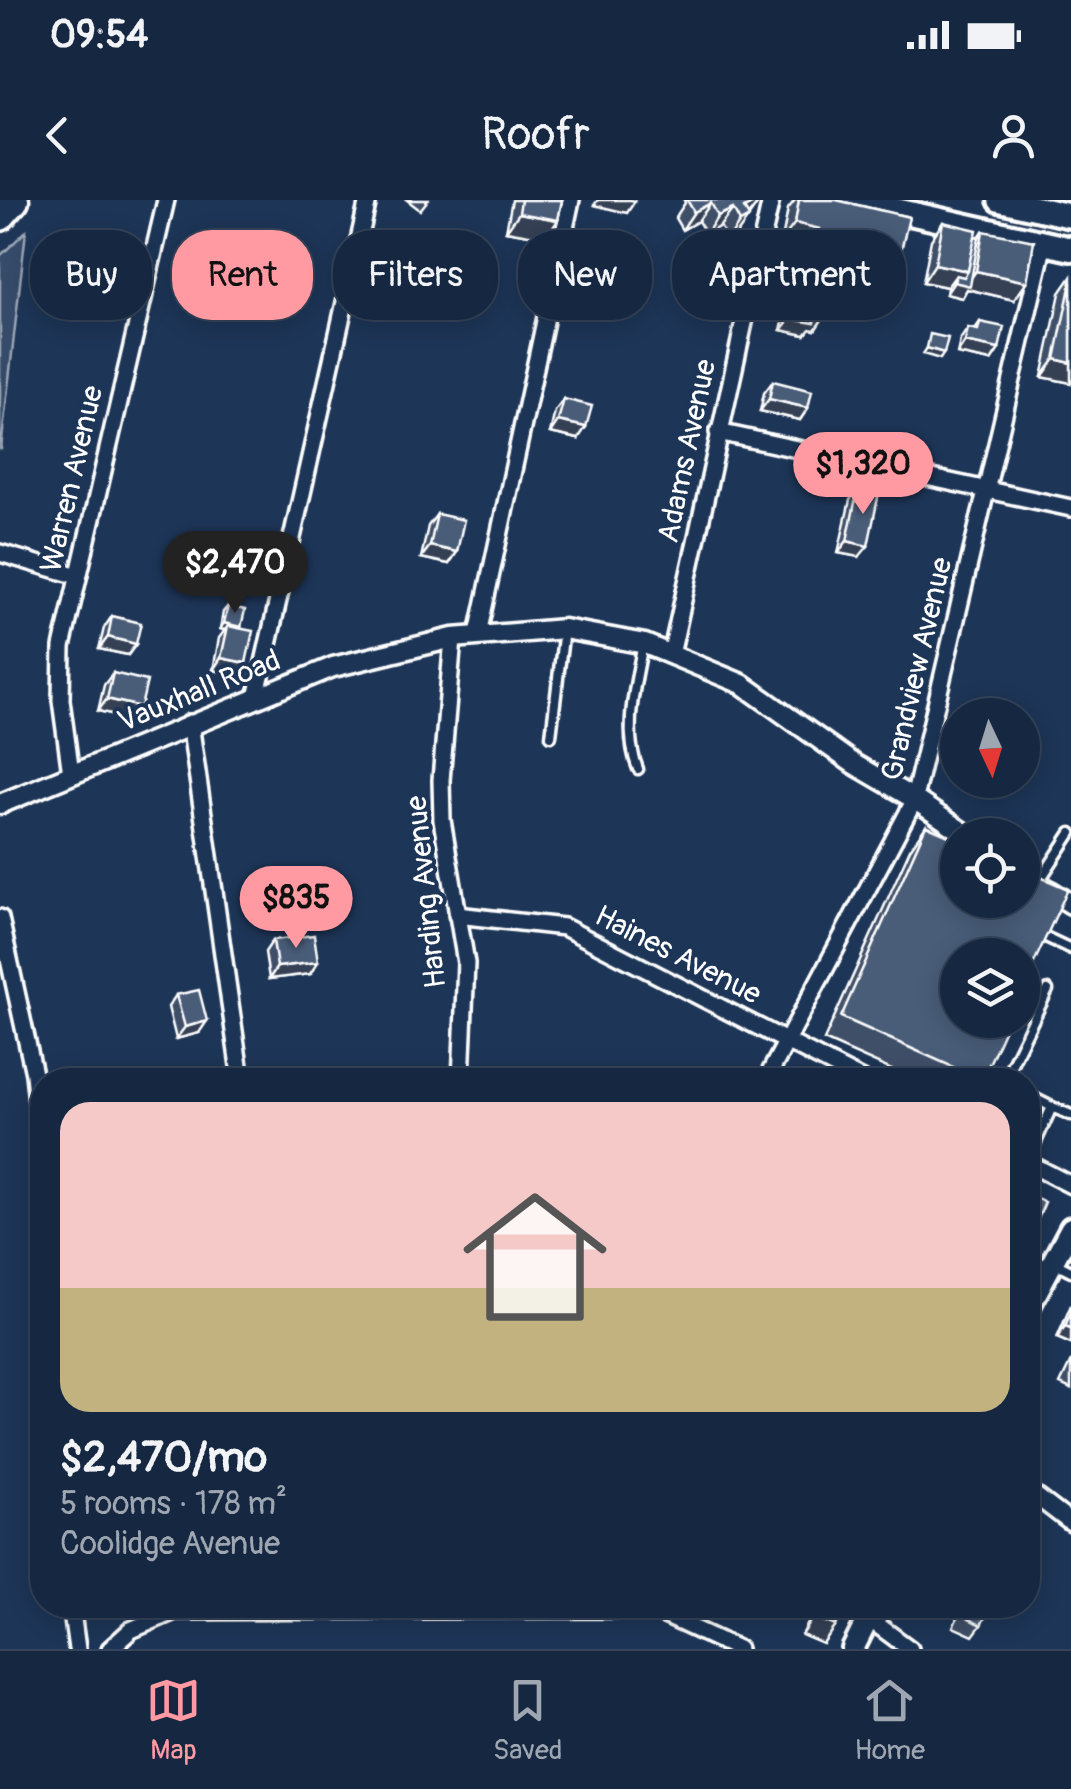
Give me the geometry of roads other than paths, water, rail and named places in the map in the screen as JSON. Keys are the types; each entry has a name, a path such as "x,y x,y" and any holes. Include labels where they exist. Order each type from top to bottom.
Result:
{"highway":[{"path":"0,216 14,200"}],"main road":[{"path":"851,200 1071,248"},
{"path":"1000,200 1071,216"},
{"path":"1040,1293 1062,1266 1071,1228"},
{"path":"853,1649 868,1618"}],"street":[{"name":"Warren Avenue","path":"71,774 60,669 166,200"},
{"path":"256,698 368,200"},
{"path":"478,634 572,200"},
{"name":"Adams Avenue","path":"672,655 770,200"},
{"name":"Grandview Avenue","path":"772,1068 914,799 1044,243"},
{"path":"718,432 1071,508"},
{"path":"0,554 78,576"},
{"name":"Vauxhall Road","path":"0,804 333,668 454,638 564,628 643,643 742,684 854,764 941,818"},
{"name":"Harding Avenue","path":"454,638 441,780 442,820 466,963 462,1068"},
{"path":"190,724 239,1068"},
{"path":"1040,885 1071,904"},
{"name":"Haines Avenue","path":"457,915 564,927 838,1068"},
{"path":"0,918 33,1068"},
{"path":"1040,1168 1071,1185"},
{"path":"1040,1499 1071,1522"},
{"path":"73,1618 77,1649"},
{"path":"110,1649 131,1630 159,1618"},
{"path":"671,1618 738,1649"},
{"path":"879,1618 910,1649"}],"lane":[{"path":"551,736 564,628"},
{"path":"638,769 632,754 631,726 643,643"},
{"path":"1040,868 1071,833"},
{"path":"1037,933 1071,949"},
{"path":"1010,1068 1048,990"},
{"path":"1040,1100 1071,1115"},
{"path":"1040,1134 1052,1107"}]}
